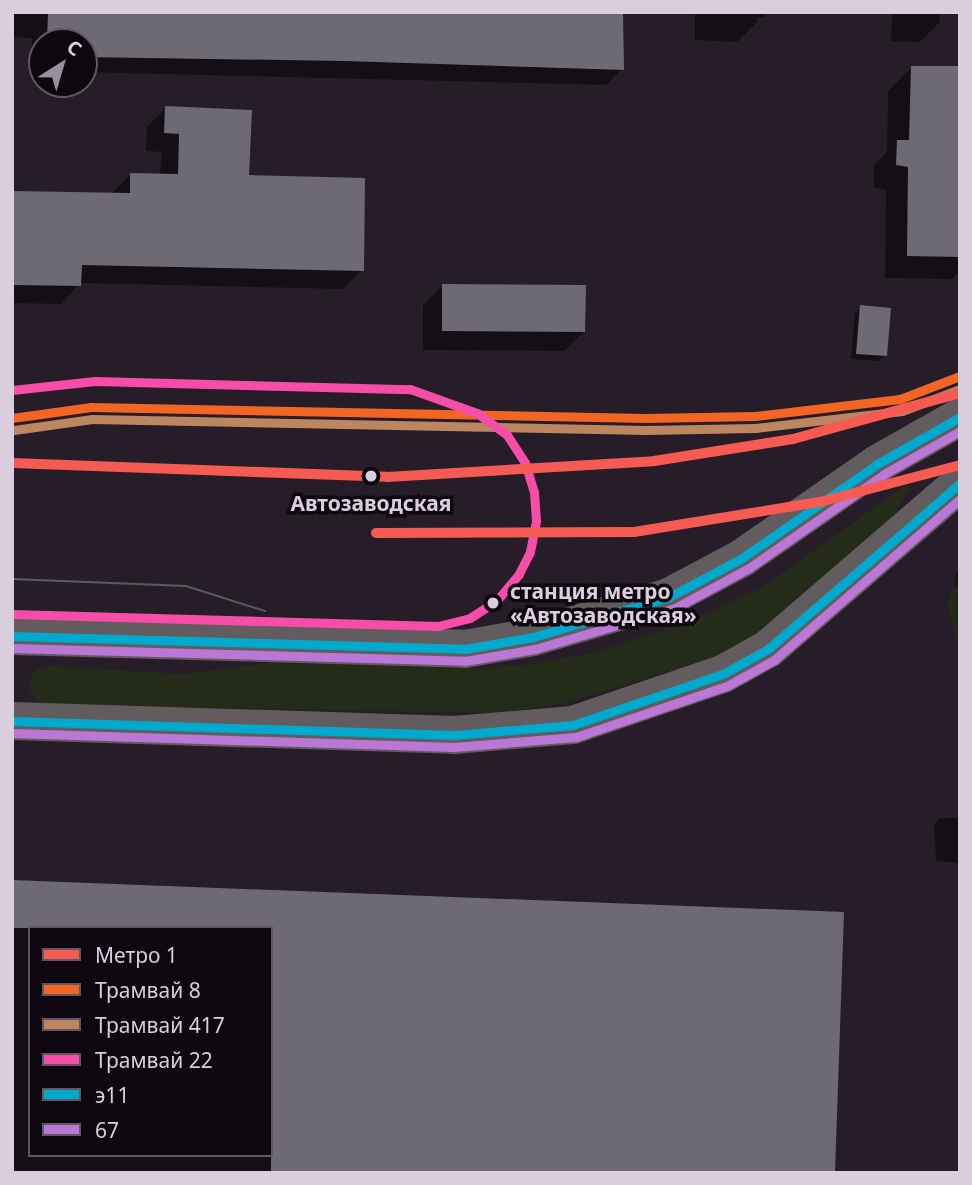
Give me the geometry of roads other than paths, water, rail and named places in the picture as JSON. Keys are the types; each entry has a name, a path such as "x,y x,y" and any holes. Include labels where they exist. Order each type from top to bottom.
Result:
{"main road":[{"path":"12,636 465,649 533,637 669,597 742,558 877,464 960,417"},
{"path":"12,721 454,735 573,725 723,674 768,649 946,494 928,463 915,454 901,451"}],"tram line":[{"name":"8","path":"12,418 91,407 646,418 755,416 900,399 960,376"},
{"name":"22","path":"12,390 95,381 410,389 477,413 507,435 525,463 534,492 536,521 530,552 519,574 496,601 470,618 439,626 12,614"},
{"name":"417","path":"14,430 92,419 646,430 755,428 902,411 960,389"},
{"path":"12,579 186,586 265,611"}],"metro line":[{"name":"1","path":"12,463 387,477 654,461 793,439 960,393"},
{"name":"1","path":"376,533 634,532 820,502 960,465"}],"place":[{"name":"Автозаводская","path":"371,476"},
{"name":"станция метро «Автозаводская»","path":"493,603"}]}
